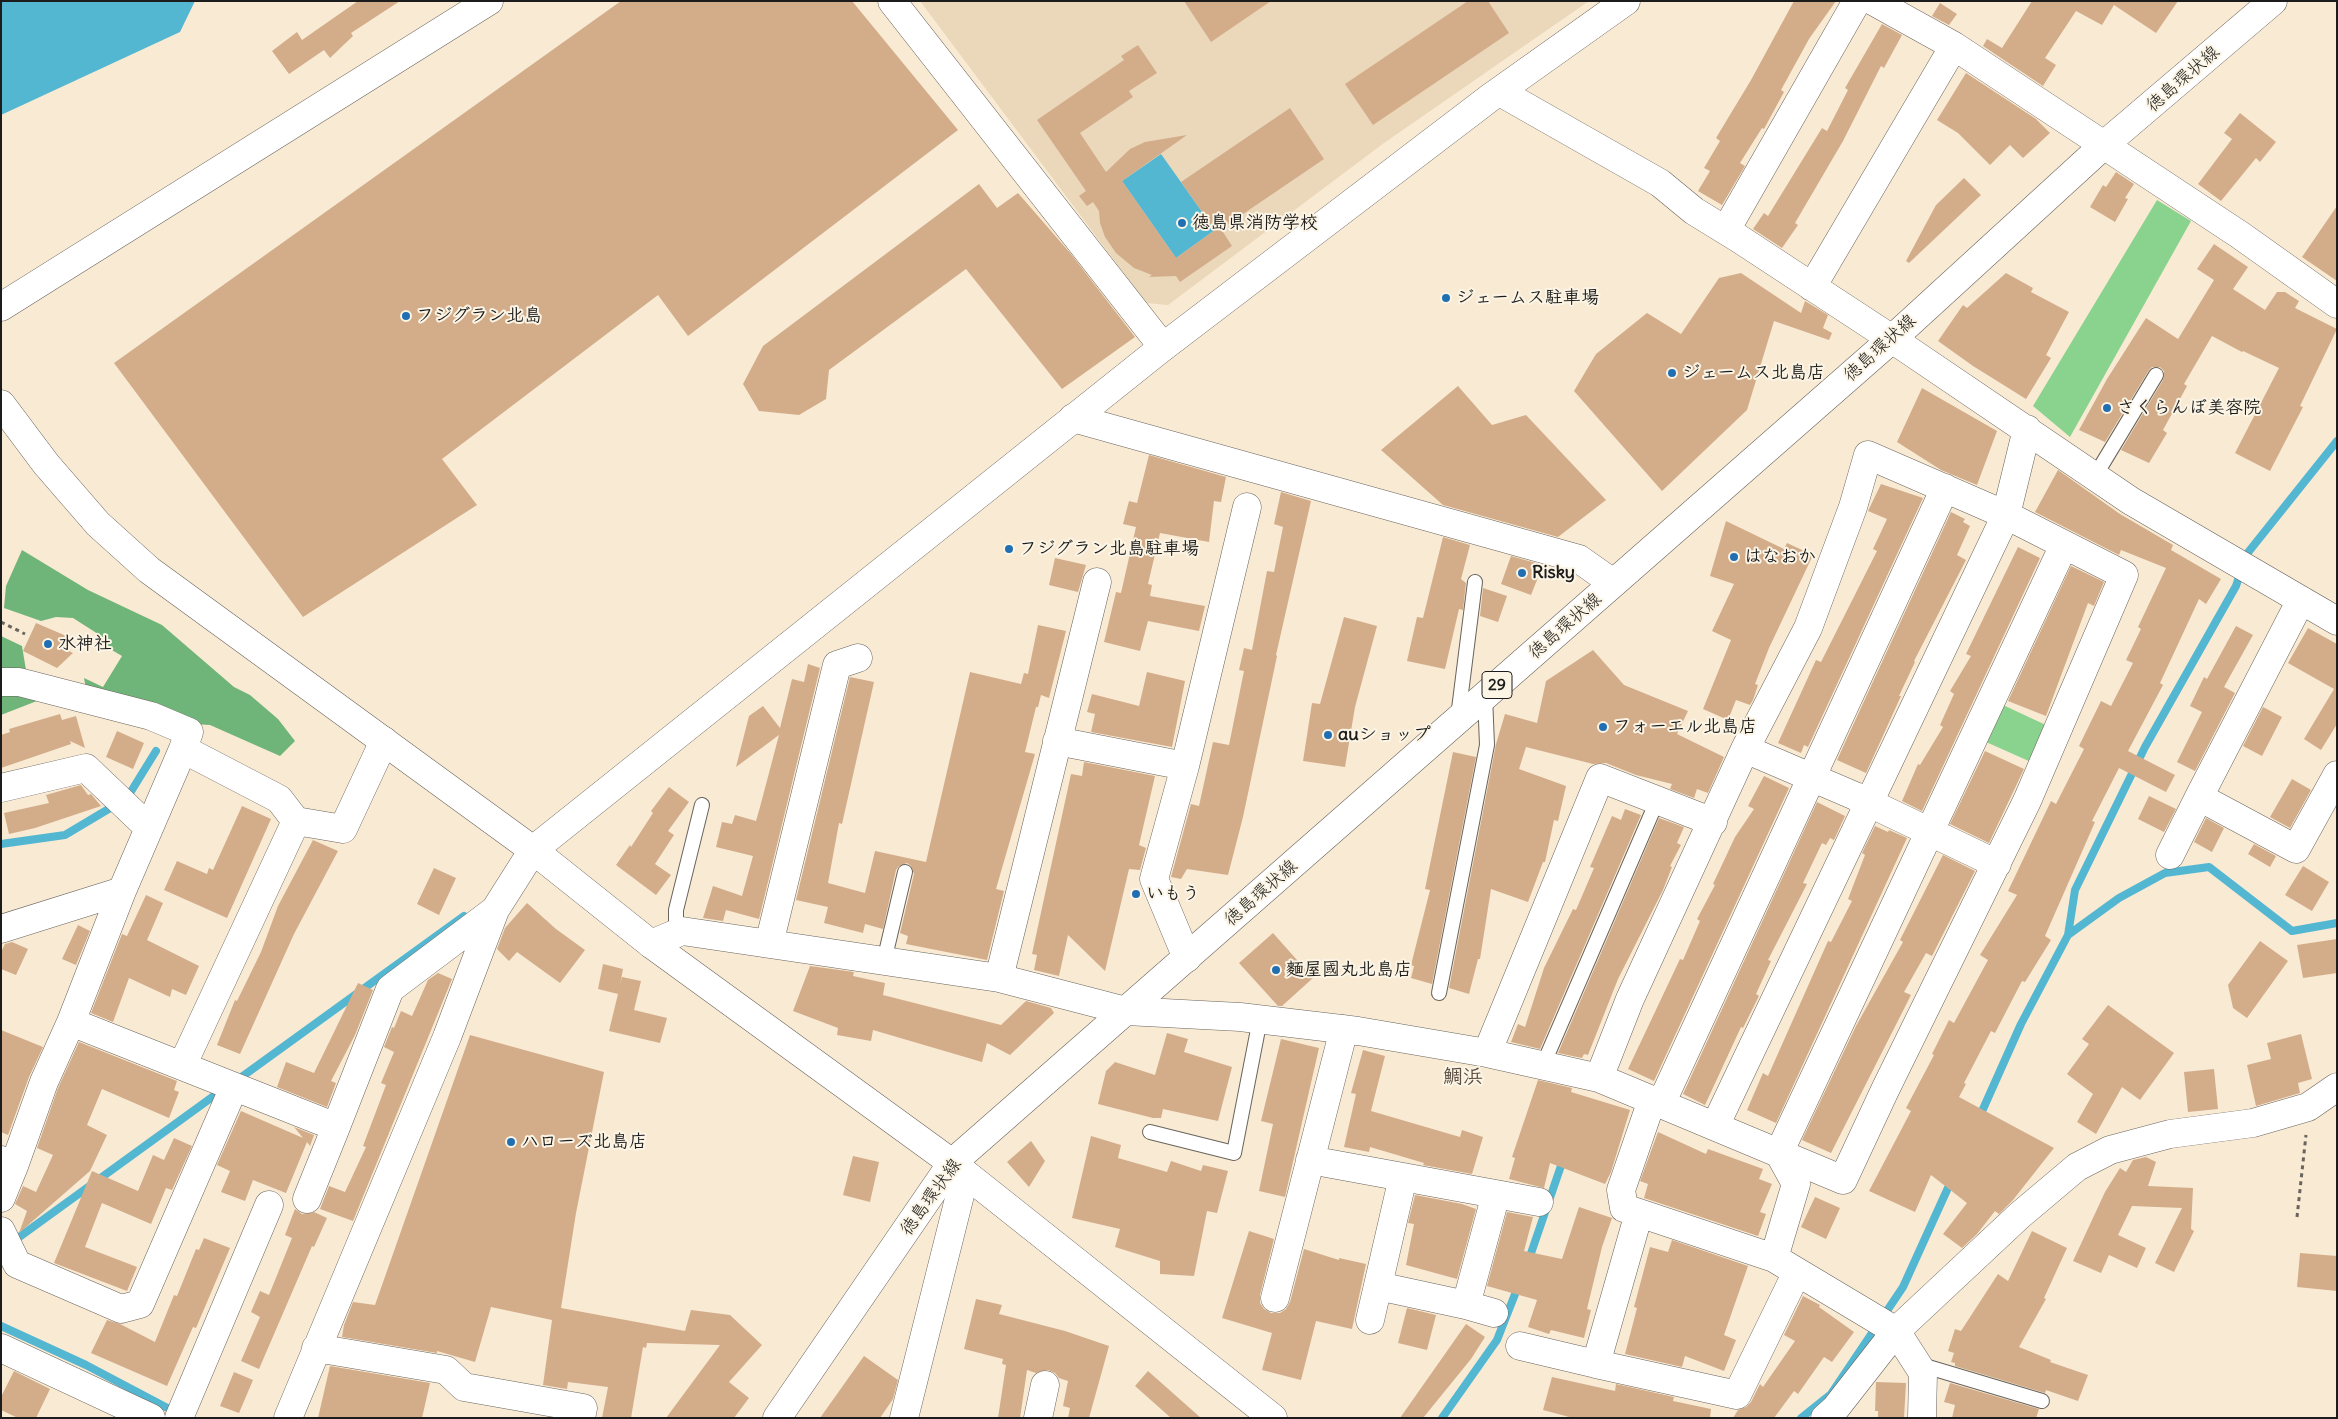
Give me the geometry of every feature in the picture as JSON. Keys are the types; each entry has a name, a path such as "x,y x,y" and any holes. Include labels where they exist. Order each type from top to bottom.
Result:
{"street":[{"path":"1,307 489,1"},
{"path":"892,1 1163,347"},
{"path":"288,1418 447,1037 494,910 533,850 1163,347 1500,92 1626,1"},
{"path":"1726,230 1857,1"},
{"path":"1873,1 1954,46 2240,235 2337,304"},
{"name":"徳島環状線","path":"777,1418 958,1169 1126,1011 1892,339 2104,146 2273,1"},
{"path":"1812,287 1954,46"},
{"path":"1500,92 1660,183 1694,211 1892,339 2131,501 2337,621"},
{"path":"1,404 46,464 98,524 148,570 533,850 651,944 958,1169 1273,1418"},
{"path":"1073,418 1580,559 1613,583"},
{"path":"1715,1126 2006,515 2026,429"},
{"path":"651,944 682,931 998,978 1126,1011 1260,1019 1344,1029 1487,1053 1599,1078 1843,1180 1885,1090 1997,864 2124,575 2006,515 1868,455 1853,507 1808,628 1746,748 1630,999 1599,1078"},
{"path":"1922,1418 1922,1373 1896,1331 1774,1258 1624,1208 1621,1190 1656,1102 1812,777 1945,488"},
{"path":"1187,958 1154,879 1185,766 1247,507"},
{"path":"1779,1153 2064,545"},
{"path":"998,978 1097,582"},
{"path":"2170,855 2301,600"},
{"path":"769,944 837,665 858,658"},
{"path":"1,682 19,682 151,716 189,732 122,891 71,1022 8,1163 1,1198"},
{"path":"183,749 279,799 296,821 343,829 384,741"},
{"path":"1057,741 1185,766"},
{"path":"1746,748 1868,802 1997,864"},
{"path":"1,788 86,768 149,828"},
{"path":"2199,797 2296,849 2337,776"},
{"path":"1487,1053 1600,778 1713,822"},
{"path":"182,1066 296,821"},
{"path":"1,929 122,891"},
{"path":"307,1199 390,989 494,910"},
{"path":"71,1022 336,1127"},
{"path":"1274,1298 1344,1029"},
{"path":"1,1231 17,1264 121,1309 140,1304 234,1087"},
{"path":"1824,1418 1835,1409 1896,1331 2020,1215 2077,1167 2110,1150 2170,1134 2253,1123 2308,1106 2337,1087"},
{"path":"1774,1258 1796,1184 1779,1153"},
{"path":"1310,1160 1539,1202"},
{"path":"904,1418 958,1169"},
{"path":"1370,1320 1403,1177"},
{"path":"1466,1305 1496,1194"},
{"path":"184,1407 269,1205"},
{"path":"1596,1364 1639,1213"},
{"path":"1520,1346 1737,1395 1798,1272"},
{"path":"1378,1286 1494,1313"},
{"path":"1,1348 151,1418"},
{"path":"316,1348 446,1370 464,1387 583,1408 581,1418"},
{"path":"1038,1418 1045,1385"}],"lane":[{"path":"2095,476 2156,375"},
{"path":"1457,720 1475,582"},
{"path":"1439,993 1487,745 1485,696"},
{"path":"1543,1065 1657,800"},
{"path":"676,933 676,910 702,805"},
{"path":"884,961 904,872"},
{"path":"1150,1132 1234,1153 1260,1019"},
{"path":"1917,1363 2042,1401"}],"path":[{"path":"1,622 25,634"},
{"path":"2297,1217 2308,1106"}],"shaded area":[{"name":"徳島県消防学校","path":"920,1 1589,1 1384,143 1168,305 1146,303"}],"green space":[{"path":"2157,200 2191,221 2070,437 2033,406"},
{"path":"22,550 88,590 162,625 234,687 250,695 278,719 295,741 280,756 210,725 192,724 86,689 84,678 103,687 122,656 105,646 109,641 73,618 56,617 41,621 4,608 6,586"},
{"path":"1,636 22,646 26,670 60,692 1,715"},
{"path":"2003,705 2048,726 2031,762 1986,742"}],"water":[{"path":"1,1 195,1 180,32 1,115"},
{"path":"1161,154 1215,230 1176,258 1122,181"}],"building":[{"path":"358,1 400,1 351,33 353,36 330,58 324,50 289,74 272,51 297,32 302,40"},
{"name":"フジグラン北島","path":"621,1 852,1 958,130 688,336 658,295 442,459 477,505 303,617 114,363"},
{"path":"1184,1 1271,1 1211,42"},
{"path":"1468,1 1488,1 1509,33 1373,125 1345,84"},
{"path":"1794,1 1836,1 1809,39 1781,90 1784,92 1764,129 1762,128 1740,163 1745,166 1722,205 1698,191 1710,171 1704,168 1720,141 1716,138 1751,80"},
{"path":"2032,1 2178,1 2156,33 2114,5 2102,25 2076,11 2045,58 2056,65 2043,86 1983,46 1987,39 2002,48"},
{"path":"1940,3 1957,14 1949,25 1932,16"},
{"path":"1882,24 1902,35 1884,68 1881,66 1843,141 1795,223 1798,225 1782,248 1753,229 1764,213 1768,216 1822,128 1827,131 1848,90 1845,88"},
{"path":"1138,45 1157,73 1129,91 1133,97 1080,133 1106,172 1130,149 1145,142 1187,135 1122,181 1176,258 1215,230 1181,182 1290,108 1324,159 1221,229 1232,246 1180,282 1176,276 1149,277 1152,275 1134,268 1116,253 1105,237 1100,223 1099,211 1093,202 1087,206 1079,196 1086,191 1037,120 1124,60 1121,56"},
{"path":"1966,73 2036,119 2050,133 2023,158 2010,145 1990,165 1958,133 1937,120"},
{"path":"2240,113 2276,142 2260,162 2256,158 2221,201 2198,184 2232,139 2224,133"},
{"path":"2116,172 2134,184 2125,198 2128,199 2115,222 2090,207 2103,185 2106,187"},
{"path":"1964,178 1981,195 1909,263 1906,261 1936,205"},
{"path":"979,184 997,208 1018,193 1071,254 1135,337 1062,389 966,269 829,370 826,399 799,415 759,411 743,384 763,346"},
{"path":"2337,206 2337,281 2302,257"},
{"path":"2214,244 2248,267 2233,289 2265,310 2277,292 2285,292 2299,301 2295,308 2337,329 2300,406 2303,407 2270,471 2235,453 2279,368 2242,352 2212,336 2184,384 2187,386 2163,430 2167,433 2149,463 2121,450 2163,380 2164,371 2160,367 2152,367 2149,370 2105,442 2079,430 2107,379 2146,318 2178,339 2214,280 2197,269"},
{"name":"ジェームス北島店","path":"1741,273 1801,313 1805,301 1828,315 1823,328 1832,333 1829,340 1774,321 1747,410 1662,491 1574,391 1596,354 1647,313 1681,334 1719,278"},
{"path":"2006,273 2033,288 2031,292 2069,312 2046,355 2051,358 2026,399 1973,366 1938,341 1963,305 1967,308"},
{"path":"1458,386 1492,425 1526,415 1606,500 1558,537 1443,505 1381,450"},
{"path":"1922,388 1997,431 1977,485 1941,470 1897,442"},
{"path":"1149,455 1226,477 1221,502 1214,501 1209,542 1160,533 1148,584 1152,585 1150,596 1205,606 1199,631 1148,621 1140,651 1104,642 1116,592 1121,593 1136,527 1123,524 1129,501 1137,503"},
{"path":"2058,470 2120,514 2173,545 2171,550 2221,579 2206,604 2199,599 2160,683 2163,685 2128,751 2175,775 2166,792 2119,768 2092,821 2095,822 2045,936 2051,940 2025,982 2022,981 1995,1033 1991,1031 1964,1083 1966,1084 1959,1097 2054,1148 2013,1200 1999,1214 1995,1211 1977,1234 1962,1248 1943,1234 1967,1203 1931,1175 1915,1212 1869,1191 1911,1111 1906,1108 1934,1055 1932,1054 1949,1020 1954,1023 1988,960 1980,955 2017,895 2008,891 2051,801 2056,804 2084,749 2079,746 2101,701 2111,706 2133,663 2126,660 2141,629 2138,627 2166,568 2121,550 2119,555 2035,512"},
{"path":"1881,484 1923,498 1808,747 1804,745 1801,753 1778,743 1816,660 1821,662 1877,551 1873,549 1887,519 1868,511"},
{"path":"1281,492 1311,501 1276,655 1243,817 1228,875 1187,869 1181,879 1171,877 1191,804 1199,806 1213,742 1229,745 1244,671 1239,670 1244,648 1252,650 1267,571 1274,572 1283,527 1274,524"},
{"path":"1951,512 1965,519 1963,522 1970,526 1957,555 1966,560 1914,661 1899,696 1901,696 1866,773 1837,760"},
{"path":"1726,521 1784,549 1787,543 1813,555 1769,648 1755,684 1758,685 1753,700 1750,705 1736,700 1728,720 1703,709 1731,640 1712,631 1734,584 1710,576"},
{"path":"1443,537 1470,545 1461,579 1466,583 1463,610 1459,609 1445,669 1407,661 1417,617 1423,618"},
{"path":"2018,547 2040,558 1922,811 1902,801 1918,764 1920,765 1943,727 1940,725 1954,694 1950,691 1971,656 1966,654"},
{"name":"Risky","path":"1511,556 1543,565 1531,595 1501,584"},
{"path":"1055,558 1086,565 1078,592 1049,585"},
{"path":"2071,566 2104,582 2094,606 2088,603 2046,716 2008,701"},
{"path":"1483,588 1507,596 1498,622 1480,616"},
{"path":"1344,617 1377,626 1355,707 1345,767 1303,761 1312,703 1320,704"},
{"name":"水神社","path":"36,623 71,638 67,650 73,653 57,668 23,651"},
{"path":"1038,625 1066,631 1049,698 1041,695 1038,707 1036,707 1025,752 1035,754 996,889 1004,891 987,960 906,944 908,936 900,933 914,874 911,866 907,863 899,866 896,870 883,929 865,924 863,933 824,923 828,907 796,900 850,677 874,682 842,824 839,823 828,883 865,893 875,851 926,862 970,672 1021,684 1024,673 1028,674"},
{"path":"2236,626 2253,635 2224,687 2235,693 2195,771 2177,762 2202,712 2190,706 2204,677 2207,679"},
{"path":"2308,628 2337,644 2337,724 2321,750 2304,739 2334,689 2288,663"},
{"path":"1593,650 1624,685 1688,711 1677,734 1724,757 1708,793 1697,789 1694,798 1670,789 1672,784 1636,775 1606,763 1593,764 1526,747 1519,769 1566,786 1558,821 1554,820 1545,862 1543,862 1528,902 1491,889 1480,959 1478,959 1469,994 1449,988 1496,744 1505,714 1537,723 1546,681"},
{"path":"808,664 820,668 759,919 726,910 723,921 703,918 713,886 742,896 753,856 716,847 722,822 732,824 735,815 756,821 779,735 736,767 749,716 763,706 780,728 792,679 804,682"},
{"path":"1147,672 1185,681 1172,747 1091,732 1095,714 1087,712 1092,694 1139,706"},
{"path":"2263,707 2282,717 2262,756 2243,746"},
{"path":"60,714 62,720 76,716 85,748 70,741 71,744 1,768 1,735 10,732 9,729"},
{"path":"117,731 144,743 133,769 106,757"},
{"path":"1985,751 2024,769 1989,843 1950,824"},
{"path":"1453,752 1476,757 1432,984 1411,978 1414,966 1411,965 1430,890 1425,889"},
{"path":"1084,762 1155,776 1139,845 1146,848 1140,870 1129,869 1105,971 1068,935 1059,976 1034,970 1037,955 1032,954 1071,774 1082,776"},
{"path":"1764,776 1789,788 1654,1081 1628,1069 1680,959 1683,960 1700,921 1697,919 1715,885 1713,884 1735,837 1754,809 1748,806"},
{"path":"2292,779 2311,790 2290,828 2270,817"},
{"path":"81,785 88,795 91,794 101,806 35,828 9,834 4,813 49,803 46,795"},
{"path":"669,787 689,802 668,831 674,835 655,864 671,875 656,895 616,865 630,845 631,847 653,813 651,811"},
{"path":"2149,796 2176,809 2164,832 2138,819"},
{"path":"1817,802 1845,816 1834,840 1830,838 1826,845 1822,843 1803,883 1807,884 1768,960 1771,961 1756,994 1759,996 1743,1028 1741,1027 1705,1105 1683,1094"},
{"path":"242,806 271,819 227,918 164,890 177,861 207,874 209,868 213,870"},
{"path":"1625,809 1641,815 1540,1049 1511,1042 1518,1024 1525,1027 1544,968 1573,909 1576,910 1594,868 1590,867 1612,816 1621,820"},
{"path":"1659,818 1684,827 1677,843 1681,845 1670,866 1672,867 1663,890 1618,979 1588,1055 1584,1054 1582,1058 1558,1053"},
{"path":"2206,818 2224,828 2212,852 2194,842"},
{"path":"1875,826 1907,838 1776,1123 1747,1110 1763,1073 1768,1076 1828,941 1831,942 1852,901 1848,899 1865,855 1862,853"},
{"path":"313,840 338,851 294,934 240,1054 217,1045 235,1000 237,1001 261,952 278,906"},
{"path":"2254,844 2276,856 2270,867 2248,854"},
{"path":"1943,855 1975,871 1932,956 1926,953 1904,992 1911,995 1831,1153 1802,1140 1856,1026 1903,942 1900,940"},
{"path":"2303,866 2329,882 2312,911 2285,895"},
{"path":"434,868 456,878 439,915 417,904"},
{"path":"146,895 163,903 147,940 199,966 186,995 172,989 170,997 129,978 113,1022 91,1013 122,934 127,936"},
{"path":"527,903 556,929 585,950 560,983 517,952 509,961 497,949 505,928"},
{"path":"78,925 90,931 76,965 62,959"},
{"name":"麵屋國丸北島店","path":"1273,933 1313,978 1282,1006 1278,1006 1239,963"},
{"path":"2337,939 2337,973 2303,978 2297,945"},
{"path":"2260,941 2288,961 2247,1018 2233,1008 2228,985"},
{"path":"12,942 28,949 16,975 1,969 1,952 5,944"},
{"path":"603,964 623,969 620,985 622,977 641,981 634,1010 667,1018 660,1043 609,1031 618,994 598,989"},
{"path":"810,966 854,972 853,976 885,983 883,995 1001,1025 1026,1001 1051,1008 1054,1013 1010,1055 987,1043 982,1062 873,1030 871,1041 837,1035 838,1028 793,1011"},
{"path":"438,973 452,979 353,1221 320,1209 329,1186 345,1192 366,1147 363,1146 386,1085 381,1083 394,1052 384,1047 392,1027 394,1028 401,1011 412,1016 428,980"},
{"path":"358,983 373,990 355,1035 331,1081 336,1083 327,1107 277,1087 286,1062 314,1073"},
{"path":"2108,1005 2174,1053 2140,1100 2122,1087 2096,1134 2077,1122 2093,1094 2067,1074 2089,1044 2082,1039"},
{"path":"1,1030 43,1047 29,1077 8,1135 1,1132"},
{"path":"1167,1033 1188,1039 1184,1052 1232,1067 1218,1121 1163,1109 1161,1118 1153,1118 1098,1104 1106,1071 1115,1062 1155,1075"},
{"path":"2301,1034 2312,1079 2298,1083 2300,1093 2256,1106 2247,1065 2271,1059 2267,1043"},
{"name":"ハローズ北島店","path":"470,1035 604,1072 576,1213 561,1308 685,1331 691,1310 730,1315 762,1345 729,1382 749,1398 734,1418 666,1418 720,1345 647,1343 646,1348 643,1347 631,1418 602,1418 608,1387 568,1382 567,1389 543,1385 552,1320 491,1307 475,1362 437,1351 437,1353 342,1337 344,1325 353,1302 375,1305"},
{"path":"1281,1039 1319,1048 1285,1197 1259,1191 1273,1124 1261,1121"},
{"path":"79,1042 177,1081 174,1090 179,1092 169,1118 102,1089 87,1125 107,1135 90,1171 19,1233 27,1211 15,1204 23,1186 36,1192 53,1155 37,1148 58,1088"},
{"path":"1363,1050 1385,1056 1371,1111 1460,1137 1462,1130 1483,1137 1472,1174 1423,1165 1424,1163 1370,1147 1369,1152 1344,1147 1356,1094 1351,1093"},
{"path":"2214,1069 2218,1109 2188,1112 2184,1072"},
{"path":"1538,1080 1572,1088 1571,1092 1630,1110 1611,1172 1605,1184 1550,1163 1544,1188 1509,1179 1515,1158 1512,1157"},
{"path":"241,1111 303,1138 294,1127 314,1135 310,1146 307,1142 286,1193 253,1180 245,1201 221,1192 230,1171 217,1165"},
{"path":"1658,1132 1706,1154 1708,1149 1763,1169 1759,1179 1772,1184 1760,1212 1766,1214 1758,1236 1644,1198 1648,1184 1640,1181"},
{"path":"1091,1136 1121,1145 1118,1158 1167,1172 1171,1161 1201,1171 1203,1165 1228,1171 1217,1213 1207,1211 1194,1276 1160,1274 1160,1261 1115,1247 1120,1229 1072,1218"},
{"path":"174,1138 192,1146 172,1190 166,1188 151,1224 102,1203 85,1247 137,1267 127,1291 54,1263 92,1171 138,1191 153,1155 164,1160"},
{"path":"1031,1141 1045,1161 1029,1187 1007,1162"},
{"path":"853,1156 879,1162 870,1202 843,1195"},
{"path":"2146,1157 2156,1162 2148,1186 2193,1188 2191,1229 2194,1231 2174,1272 2155,1263 2182,1208 2132,1206 2118,1235 2146,1248 2137,1268 2109,1255 2101,1273 2073,1261 2105,1192 2120,1168 2126,1172 2133,1160"},
{"path":"1415,1195 1462,1204 1476,1209 1457,1279 1406,1265 1414,1224 1408,1223"},
{"path":"1815,1197 1840,1208 1826,1239 1801,1227"},
{"path":"1579,1207 1612,1218 1602,1247 1587,1309 1591,1310 1584,1338 1551,1330 1549,1334 1528,1327 1537,1300 1487,1286 1507,1212 1533,1217 1524,1251 1562,1259"},
{"path":"295,1209 302,1214 314,1212 327,1218 314,1247 312,1246 259,1369 241,1361 260,1317 251,1312 260,1291 269,1295 292,1238 285,1235"},
{"path":"1249,1231 1274,1239 1260,1295 1260,1303 1264,1309 1271,1313 1280,1313 1286,1309 1290,1302 1304,1249 1339,1260 1339,1258 1366,1264 1352,1329 1316,1321 1301,1380 1262,1370 1272,1333 1222,1318"},
{"path":"2032,1231 2067,1248 2044,1298 2046,1299 2019,1347 2051,1360 2050,1362 2088,1375 2078,1401 2046,1390 2045,1393 1955,1366 1955,1363 1951,1362 1954,1353 1948,1351 1955,1329 1961,1331 1998,1274 2008,1281"},
{"path":"204,1238 230,1248 196,1328 193,1327 167,1386 91,1353 107,1320 120,1324 155,1342 174,1295 177,1296 196,1249 199,1250"},
{"path":"1672,1240 1748,1266 1724,1335 1736,1340 1724,1371 1685,1356 1682,1367 1625,1354 1637,1308 1634,1307 1650,1247 1668,1252"},
{"path":"2300,1253 2337,1256 2337,1291 2297,1287"},
{"path":"1803,1296 1820,1305 1819,1307 1854,1332 1832,1362 1824,1357 1798,1394 1794,1391 1774,1418 1733,1418 1738,1410 1746,1407 1751,1402 1760,1384 1763,1387 1795,1341 1784,1335"},
{"path":"976,1299 1002,1305 999,1314 1065,1331 1109,1346 1089,1418 1068,1418 1070,1408 1063,1406 1068,1381 1059,1378 1055,1373 1048,1370 1036,1373 1027,1370 1020,1418 998,1418 1006,1365 1002,1364 1003,1359 964,1349"},
{"path":"1407,1308 1436,1315 1427,1350 1398,1343"},
{"path":"1466,1324 1485,1337 1471,1359 1423,1418 1400,1418"},
{"path":"864,1356 898,1380 893,1399 880,1418 820,1418"},
{"path":"330,1366 430,1383 422,1418 318,1418"},
{"path":"14,1371 50,1389 36,1418 18,1418 1,1410 1,1397"},
{"path":"1148,1371 1201,1418 1171,1418 1135,1386"},
{"path":"234,1372 253,1380 239,1413 220,1406"},
{"path":"1552,1377 1615,1391 1616,1384 1674,1397 1673,1401 1711,1409 1710,1418 1573,1418 1543,1410"},
{"path":"1876,1382 1906,1383 1904,1418 1878,1418 1878,1411 1875,1411"},
{"path":"1950,1383 2039,1409 2036,1418 1952,1418 1955,1405 1944,1402"}],"waterway":[{"path":"2068,935 2075,890 2145,747 2236,586 2246,555 2337,441"},
{"path":"1,844 65,835 127,798 156,751"},
{"path":"1979,1118 2021,1024 2068,935 2119,898 2165,873 2209,867 2292,931 2337,923"},
{"path":"236,1081 464,916"},
{"path":"11,1243 222,1090"},
{"path":"1528,1262 1564,1157"},
{"path":"1801,1418 1831,1394 1903,1287 1952,1179"},
{"path":"1442,1418 1497,1340 1519,1284"},
{"path":"1,1326 86,1365 175,1412"}],"place":[{"name":"徳島県消防学校","path":"1182,223"},
{"name":"ジェームス駐車場","path":"1446,298"},
{"name":"フジグラン北島","path":"406,316"},
{"name":"ジェームス北島店","path":"1672,373"},
{"name":"さくらんぼ美容院","path":"2107,408"},
{"name":"フジグラン北島駐車場","path":"1009,549"},
{"name":"はなおか","path":"1734,557"},
{"name":"Risky","path":"1522,573"},
{"name":"水神社","path":"48,644"},
{"name":"フォーエル北島店","path":"1603,727"},
{"name":"auショップ","path":"1328,735"},
{"name":"いもう","path":"1136,894"},
{"name":"麵屋國丸北島店","path":"1276,970"},
{"name":"ハローズ北島店","path":"511,1142"}],"district":[{"name":"鯛浜","path":"1463,1077"}]}
